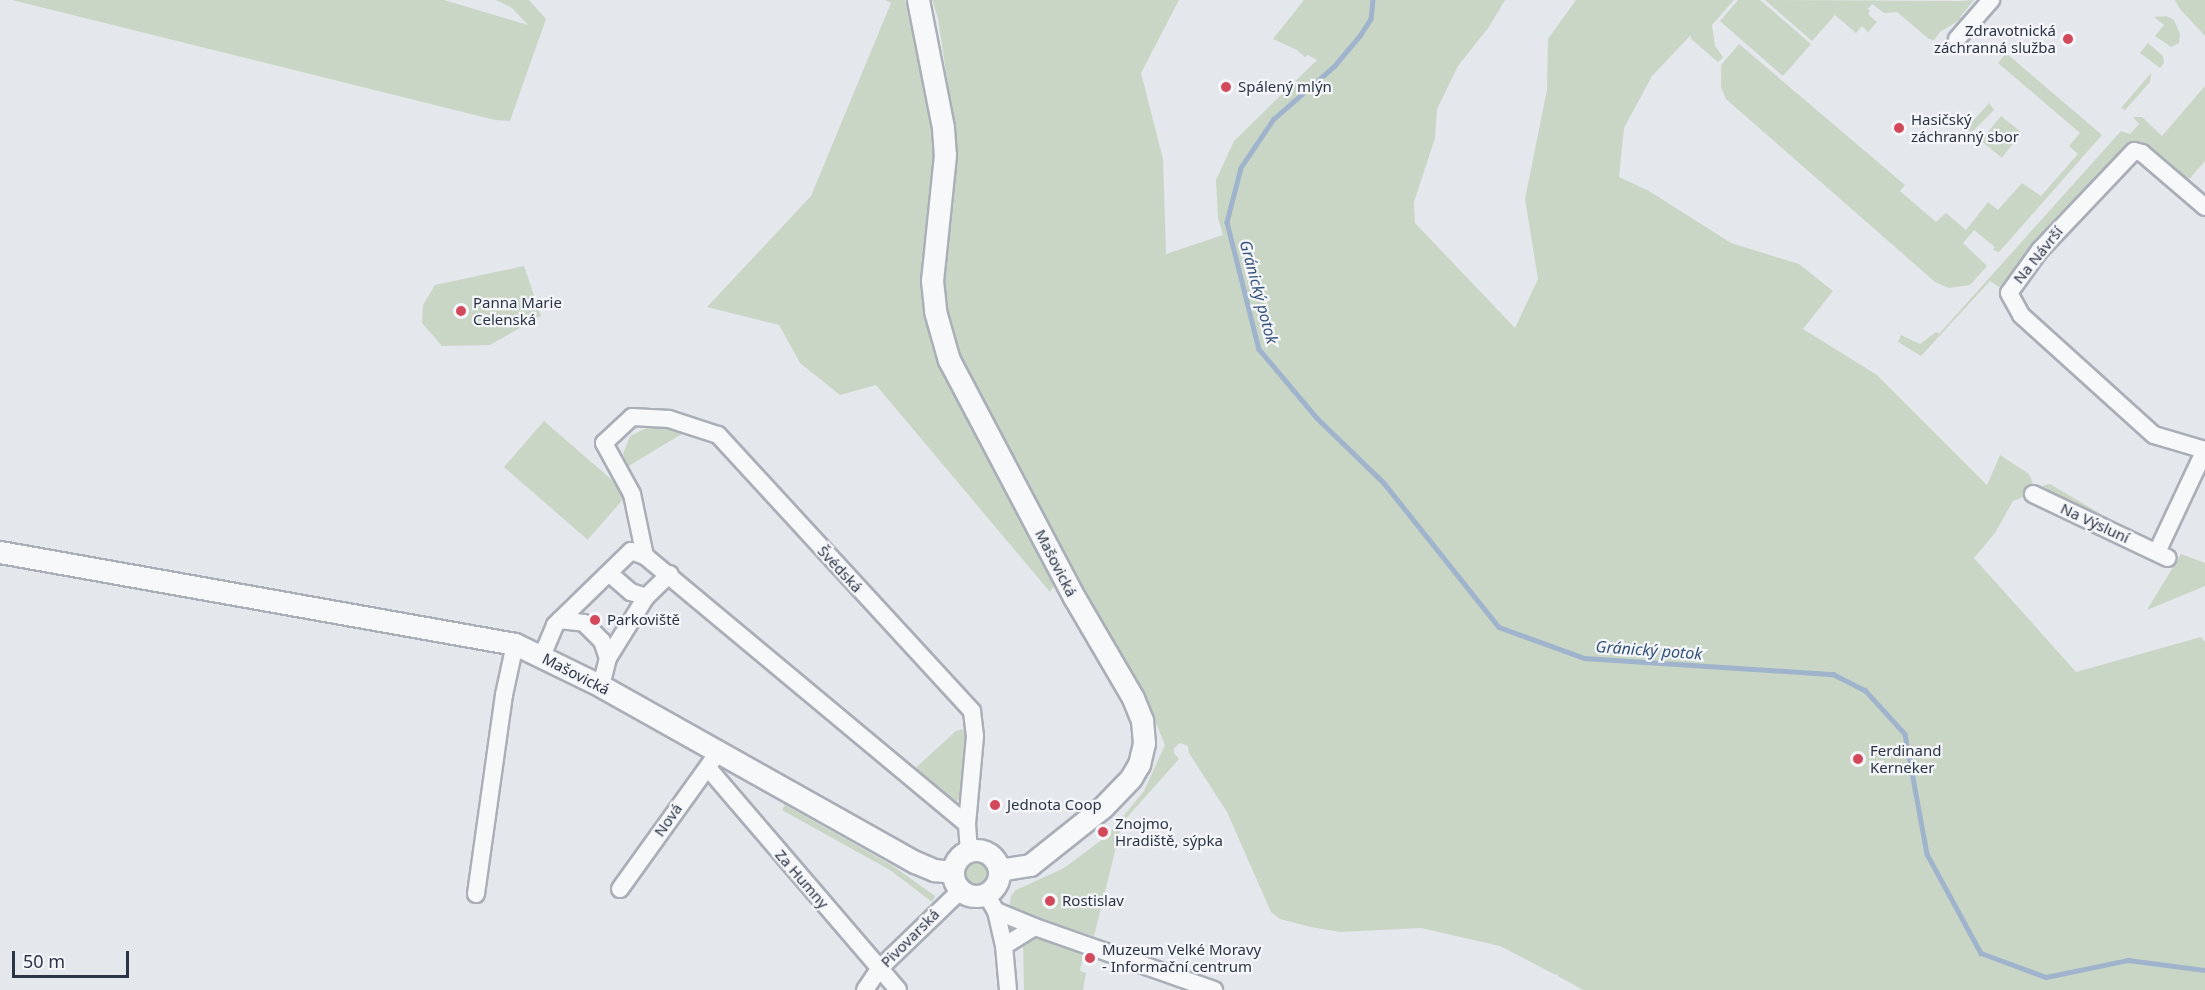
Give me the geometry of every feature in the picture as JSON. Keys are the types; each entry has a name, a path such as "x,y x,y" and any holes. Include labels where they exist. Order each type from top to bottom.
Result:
{"street":[{"name":"Mašovická","path":"918,0 943,128 945,155 932,280 935,311 949,360 1074,597 1133,698 1142,720 1144,743 1139,764 1131,778 1103,807 1030,865 999,870"},
{"path":"1957,39 1991,0"},
{"name":"Na Návrší","path":"2205,207 2142,153 2134,151 2040,250 2008,293 2021,315 2154,435 2205,450"},
{"name":"Švédská","path":"645,556 632,494 604,443 632,417 669,419 718,435 972,711 975,736 967,824 969,851"},
{"name":"Na Výsluní","path":"2033,494 2163,555 2205,450"},
{"path":"542,656 555,625 610,574 631,551 645,556 670,574 967,824"},
{"name":"Mašovická","path":"0,552 515,644 601,686 712,760 956,881 973,896 991,902"},
{"path":"610,574 631,592 646,597"},
{"path":"601,686 608,658 646,597 670,574"},
{"path":"560,620 584,623 602,641 608,658"},
{"path":"476,894 504,695 515,644"},
{"name":"Nová","path":"620,888 712,760"},
{"name":"Za Humny","path":"712,760 898,990"},
{"path":"956,881 957,859 969,851 987,853 994,859 999,870 991,902 1004,946 1008,990"},
{"name":"Pivovarská","path":"866,990 880,968 956,881"},
{"path":"991,902 1035,927 1214,990"},
{"path":"1004,946 1035,927"}],"green space":[{"path":"12,0 444,0 528,25 512,8 496,0 529,0 546,19 510,121 495,120"},
{"path":"885,0 905,0 933,129 934,155 922,280 924,314 939,364 1055,584 1050,592 876,385 840,395 800,363 779,325 707,307 811,196 891,3"},
{"path":"932,0 1179,0 1141,73 1163,159 1166,254 1223,235 1218,218 1216,180 1234,141 1317,60 1308,55 1305,57 1297,50 1273,39 1304,0 1505,0 1489,27 1458,66 1437,109 1435,138 1414,202 1415,223 1515,328 1538,279 1525,199 1547,90 1548,39 1576,0 1734,0 1712,25 1715,46 1723,57 1718,62 1691,39 1691,35 1652,76 1624,128 1619,177 1649,191 1731,243 1799,264 1833,291 1803,329 1877,375 1987,485 2000,455 2029,474 2034,486 2023,497 2013,501 1995,533 1974,558 2076,672 2201,637 2205,642 2205,990 1583,990 1558,976 1558,973 1556,975 1500,946 1421,928 1340,932 1311,927 1280,919 1271,912 1227,812 1189,753 1188,746 1180,743 1174,748 1174,753 1179,759 1122,823 1094,936 1009,909 1011,896 1016,890 1064,868 1107,836 1144,791 1165,745 1144,694 1083,592 959,356 945,310 943,280 955,156 954,127 938,18"},
{"path":"1738,0 1760,0 1811,44 1783,76 1720,21"},
{"path":"1765,0 1974,0 1960,17 1961,19 1940,32 1934,40 1929,39 1897,12 1884,13 1872,4 1868,9 1870,11 1868,14 1877,22 1868,32 1862,26 1856,33 1835,15 1812,41"},
{"path":"2175,0 2205,0 2205,36 2179,8"},
{"path":"2166,16 2174,20 2180,34 2179,43 2171,47 2155,36 2164,25 2154,17"},
{"path":"2148,43 2163,56 2164,63 2160,68 2140,53"},
{"path":"1739,44 1905,185 1900,191 1936,222 1946,213 1966,230 1988,202 1998,210 2022,183 2041,196 2078,154 2069,146 2080,133 1998,63 2006,53 2102,135 1999,252 1993,250 1995,247 1974,230 1963,243 1987,266 1970,285 1949,288 1935,282 1726,99 1721,87 1721,65"},
{"path":"2151,73 2150,82 2125,110 2121,108"},
{"path":"2205,86 2205,161 2184,185 2134,141 2031,256 1999,287 1990,281 1921,356 1898,342 1901,335 1920,344 1936,332 1939,334 2121,131 2130,134 2139,124 2133,117 2142,117 2162,136"},
{"path":"1989,103 1994,110 1971,133 1966,129"},
{"path":"2001,116 2022,133 2002,158 1981,141"},
{"path":"524,266 541,316 490,345 442,346 422,323 423,305 435,285"},
{"path":"544,421 628,494 588,540 504,467"},
{"path":"667,425 685,432 627,467 623,454 630,436 649,427"},
{"path":"2050,484 2123,526 2119,530 2085,509 2058,499 2042,486"},
{"path":"2181,554 2205,563 2205,586 2147,610"},
{"path":"967,728 961,798 951,805 910,773 956,731"},
{"path":"785,805 893,866 935,896 932,902 890,870 782,810"},
{"path":"976,861 985,864 988,873 985,882 976,885 967,882 964,873 967,864"},
{"path":"1043,935 1084,951 1080,971 1086,973 1083,990 1024,990 1023,941"}],"waterway":[{"name":"Gránický potok","path":"1373,0 1371,19 1360,36 1335,66 1274,119 1241,168 1227,222 1259,349 1316,417 1384,483 1499,627 1584,658 1833,674 1865,690 1905,734 1927,854 1981,953 2046,977 2128,960 2205,970"}],"place":[{"name":"Zdravotnická záchranná služba","path":"2068,39"},
{"name":"Spálený mlýn","path":"1226,87"},
{"name":"Hasičský záchranný sbor","path":"1899,128"},
{"name":"Panna Marie Celenská","path":"461,311"},
{"name":"Parkoviště","path":"595,620"},
{"name":"Ferdinand Kerneker","path":"1858,759"},
{"name":"Jednota Coop","path":"995,805"},
{"name":"Znojmo, Hradiště, sýpka","path":"1103,832"},
{"name":"Rostislav","path":"1050,901"},
{"name":"Muzeum Velké Moravy - Informační centrum","path":"1090,958"}]}
